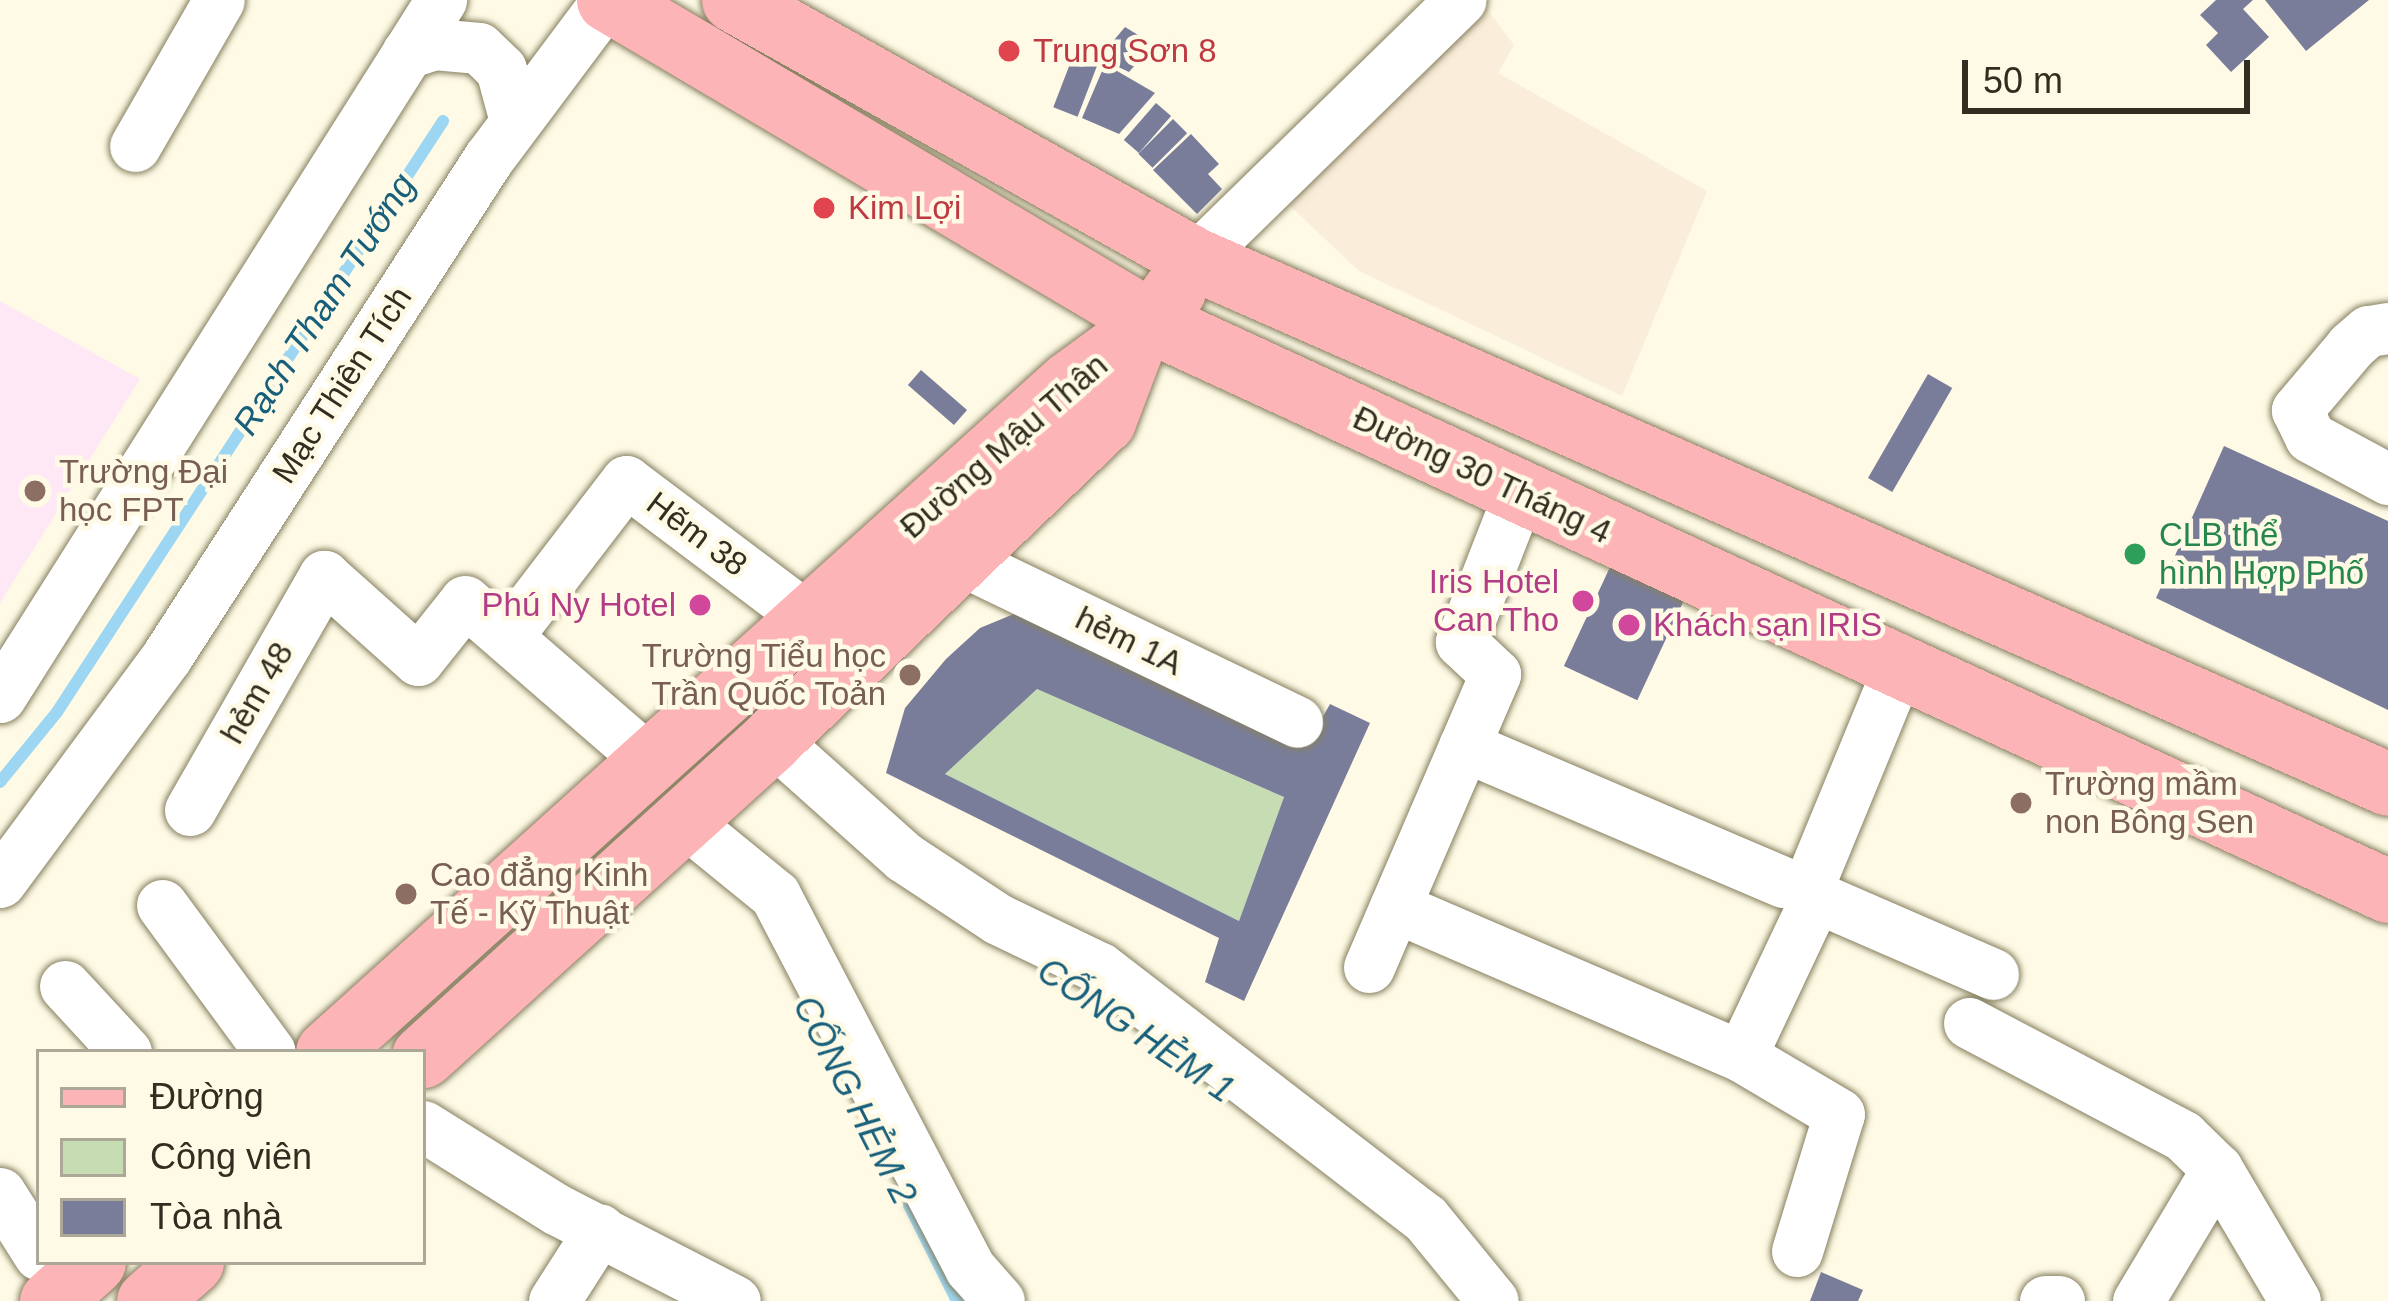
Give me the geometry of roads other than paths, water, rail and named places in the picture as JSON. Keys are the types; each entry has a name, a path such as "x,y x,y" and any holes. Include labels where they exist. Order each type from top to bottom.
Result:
{"main road":[{"name":"Đường 30 Tháng 4","path":"607,0 1144,328 1519,493 2388,891"},
{"path":"733,0 1195,259 2388,784"},
{"path":"1144,328 1195,259"},
{"name":"Đường Mậu Thân","path":"426,1053 772,739 1104,421 1144,328"},
{"name":"Đường Mậu Thân","path":"330,1049 1070,382 1144,328"},
{"path":"826,602 889,629"}],"street":[{"path":"135,146 219,0"},
{"path":"5,678 441,0"},
{"name":"Mạc Thiên Tích","path":"0,883 167,656 515,121 607,0"},
{"path":"1195,259 1460,0"},
{"path":"407,52 434,44 479,48 501,69 515,121"},
{"path":"2388,328 2368,331 2351,346 2297,410 2310,437 2388,478"},
{"name":"Hẽm 38","path":"508,635 626,481 826,602"},
{"path":"1369,967 1495,674 1461,642 1519,493"},
{"name":"hẻm 1A","path":"961,560 1297,722"},
{"name":"hẻm 48","path":"190,810 324,576 418,660 465,601 508,635"},
{"path":"508,635 650,761"},
{"path":"1800,889 1808,887 1899,666"},
{"path":"772,739 904,856 998,919 1100,968 1406,1204 1493,1301"},
{"path":"1464,746 1994,974"},
{"path":"683,820 775,895 970,1268 999,1301"},
{"path":"1741,1055 1800,889"},
{"path":"162,905 268,1049"},
{"path":"1394,908 1741,1055 1839,1114 1796,1251"},
{"path":"65,986 123,1049"},
{"path":"1969,1023 2182,1136 2217,1169 2295,1301"},
{"path":"426,1128 735,1301"},
{"path":"2138,1301 2217,1169"},
{"path":"0,1193 36,1243"},
{"path":"554,1301 600,1229"},
{"path":"2045,1301 2060,1301"}],"waterway":[{"name":"Rạch Tham Tướng","path":"0,782 57,712 443,121"},
{"name":"CỐNG HẺM 2","path":"909,1205 957,1301"}],"place":[{"name":"Trung Sơn 8","path":"1009,51"},
{"name":"Kim Lợi","path":"824,208"},
{"name":"Trường Đại học FPT","path":"35,491"},
{"name":"CLB thể hình Hợp Phố","path":"2135,554"},
{"name":"Iris Hotel Can Tho","path":"1583,601"},
{"name":"Phú Ny Hotel","path":"700,605"},
{"name":"Khách sạn IRIS","path":"1629,625"},
{"name":"Trường Tiểu học Trần Quốc Toản","path":"910,675"},
{"name":"Trường mầm non Bông Sen","path":"2021,803"},
{"name":"Cao đẳng Kinh Tế - Kỹ Thuật","path":"406,894"}],"water label":[{"name":"CỐNG HẺM 1","path":"1136,1030"}]}
